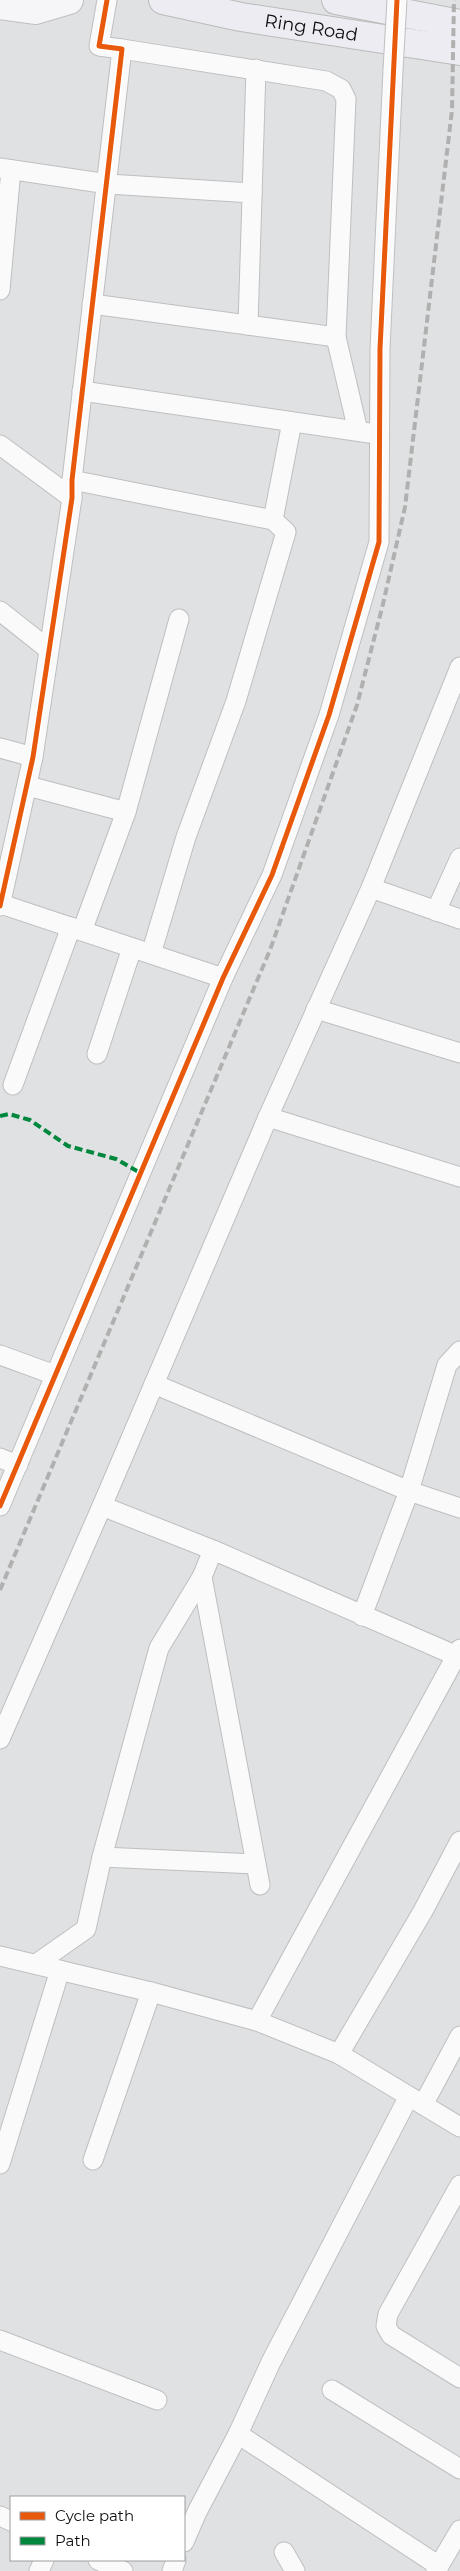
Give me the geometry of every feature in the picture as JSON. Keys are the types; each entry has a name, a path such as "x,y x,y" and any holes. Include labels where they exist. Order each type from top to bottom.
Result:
{"highway":[{"name":"Ring Road","path":"163,0 241,17 460,51"},
{"path":"336,0 460,24"}],"street":[{"path":"0,5 35,10 69,0"},
{"path":"107,0 99,46 326,80 341,89 346,99 336,337 358,431"},
{"path":"0,1506 223,978 275,866 329,715 377,551 379,542 380,349 397,0"},
{"path":"122,49 72,489 28,786 0,905 223,978"},
{"path":"248,325 256,68"},
{"path":"0,290 6,169 108,184 252,193"},
{"path":"92,304 336,337"},
{"path":"82,391 380,435"},
{"path":"273,520 292,422"},
{"path":"0,445 72,489 273,520 286,532 236,701 186,837 151,954"},
{"path":"0,611 48,649"},
{"path":"12,1085 126,812 179,619"},
{"path":"0,1739 268,1117 371,888 460,667"},
{"path":"0,748 33,757"},
{"path":"28,786 126,812"},
{"path":"436,911 460,858"},
{"path":"371,888 460,919"},
{"path":"97,1054 132,948"},
{"path":"316,1009 460,1053"},
{"path":"268,1117 460,1177"},
{"path":"362,1616 409,1491 447,1365 460,1351"},
{"path":"0,1355 55,1375"},
{"path":"154,1384 409,1491 460,1508"},
{"path":"0,1458 18,1465"},
{"path":"102,1506 213,1550 362,1616 458,1652 257,2022"},
{"path":"36,1964 86,1929 102,1857 159,1648 202,1577 213,1550"},
{"path":"202,1577 260,1884"},
{"path":"339,2054 423,1911 460,1841"},
{"path":"102,1857 256,1864"},
{"path":"0,1956 151,1992 257,2022 339,2054 460,2127"},
{"path":"0,2164 60,1970"},
{"path":"93,2160 151,1992"},
{"path":"185,2540 197,2512 238,2434 271,2362 416,2101 460,2036"},
{"path":"460,2185 388,2314 386,2326 391,2335 460,2378"},
{"path":"0,2340 157,2400"},
{"path":"332,2390 460,2469"},
{"path":"238,2434 437,2568 460,2530"},
{"path":"284,2552 295,2571"},
{"path":"100,2561 123,2571"}],"railway":[{"path":"0,1590 270,950 357,705 405,507 452,110 454,0"}],"marked path":[{"path":"0,1116 9,1114 30,1120 68,1146 116,1159 142,1174"}],"cycle path":[{"path":"0,906 33,757 72,498 72,480 122,49 99,46 107,0"},
{"path":"0,1506 223,978 272,875 329,715 379,542 380,349 397,0"}]}
